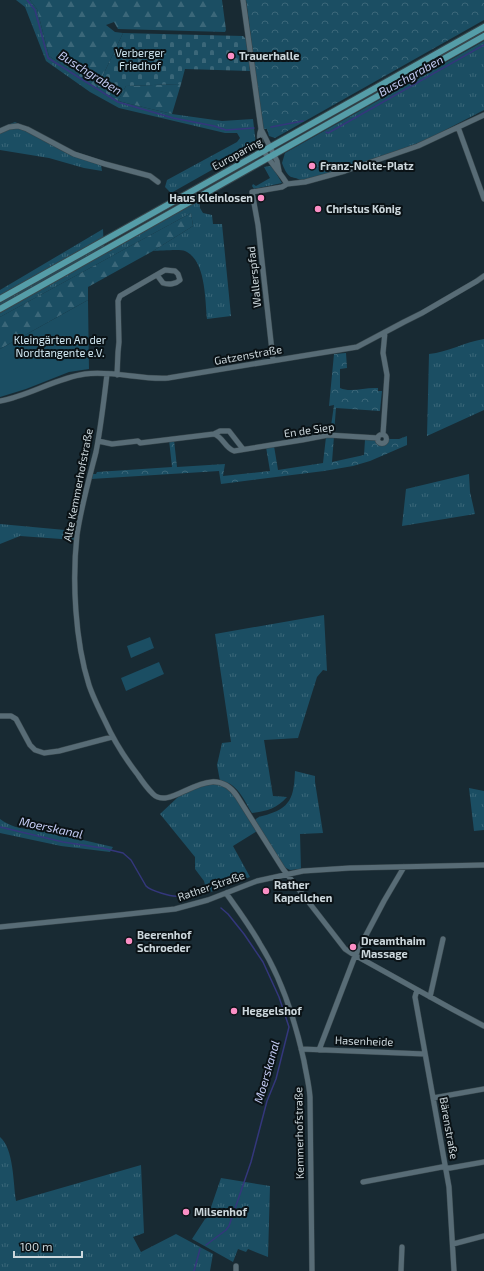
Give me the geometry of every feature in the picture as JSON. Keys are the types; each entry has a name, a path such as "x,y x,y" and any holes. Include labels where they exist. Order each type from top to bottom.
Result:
{"main road":[{"name":"Europaring","path":"0,300 267,148 484,27"},
{"name":"Europaring","path":"0,309 484,36"}],"street":[{"path":"243,0 260,129 260,139 271,156 271,163 287,184 305,182 352,169 418,146 484,115"},
{"path":"0,131 18,126 27,129 74,154 150,176 158,182"},
{"path":"458,127 484,199"},
{"name":"Wallerspfad","path":"273,360 258,225 252,192 282,187 287,184"},
{"path":"118,375 118,301 120,296 157,275"},
{"name":"Gatzenstraße","path":"0,401 80,374 93,373 168,378 357,347 427,311 477,282 484,276"},
{"path":"383,434 378,438 380,443 385,442 387,439 383,434 387,375 383,353 385,332"},
{"name":"Alte Kemmerhofstraße","path":"107,374 98,441 78,533 75,569 75,595 78,628 86,675 91,692 112,737 122,754 156,797 169,797 197,785 209,783 223,784 231,788 287,874 342,946 355,956 484,1026"},
{"path":"98,441 112,444 138,441 140,443 214,434 220,431 229,431 243,449"},
{"name":"En de Siep","path":"214,434 219,436 232,450 328,435 378,438"},
{"path":"0,716 11,716 16,719 30,745 35,750 44,753 58,751 112,737"},
{"name":"Rather Straße","path":"0,926 160,911 186,906 257,881 287,874 327,869 484,865"},
{"path":"319,1050 355,956 404,867"},
{"name":"Kemmerhofstraße","path":"226,893 261,945 285,996 298,1032 310,1096 312,1271"},
{"path":"430,997 442,939"},
{"name":"Bärenstraße","path":"417,990 415,997 451,1199 454,1271"},
{"name":"Hasenheide","path":"301,1049 425,1054"},
{"path":"433,1098 484,1089"},
{"path":"362,1182 484,1162"},
{"path":"452,1244 484,1236"},
{"path":"401,1271 402,1247"}],"green space":[{"path":"16,0 30,0 37,9 49,56 118,101 172,114 222,121 253,119 256,145 171,193 165,187 167,180 237,142 240,138 237,133 225,133 119,108 90,92 46,61 25,7"},
{"path":"30,0 222,0 226,30 225,32 118,29 114,22 106,25 115,32 123,33 97,88 49,56 37,9"},
{"path":"246,0 484,0 484,20 275,138 269,136 267,129 263,129"},
{"name":"Verberger Friedhof","path":"123,33 243,36 246,39 250,71 185,69 181,84 126,86 118,101 97,88"},
{"path":"484,41 484,110 424,141 352,167 301,181 289,176 286,173 282,163 285,153"},
{"path":"181,84 172,114 118,101 126,86"},
{"path":"15,122 31,129 29,133 101,165 102,171 84,168 49,158 0,150 0,128"},
{"path":"270,166 273,168 282,183 254,189 252,186 253,184 256,186 270,178 264,167"},
{"path":"199,200 200,208 203,213 212,215 213,224 222,224 231,316 207,319 205,292 201,271 192,256 182,250 153,251 193,226 191,213 0,317 0,290 103,229 104,253"},
{"path":"191,213 193,226 153,251 88,287 88,300 0,349 0,317"},
{"name":"Kleingärten An der Nordtangente e.V.","path":"88,300 89,369 69,372 26,389 0,397 0,349"},
{"path":"484,339 484,410 427,436 429,354"},
{"path":"346,353 347,368 340,369 340,388 353,390 378,388 378,391 382,391 380,411 336,408 334,433 330,433 334,405 329,406 334,354"},
{"path":"334,436 332,462 364,455 365,440 375,440 378,444 383,445 387,443 389,439 399,439 407,436 407,445 370,461 353,466 221,484 219,471 91,479 93,474 96,474 97,472 172,467 169,440 174,440 177,467 225,464 223,476 270,471 266,447 274,446 278,470 323,463 326,437"},
{"path":"469,474 470,492 475,514 402,526 406,489"},
{"path":"0,524 76,531 75,540 20,536 0,544"},
{"path":"324,615 327,671 323,670 317,677 298,738 264,740 273,796 287,797 271,809 252,813 243,797 235,788 226,782 220,781 217,765 222,743 231,742 215,634"},
{"path":"150,637 154,648 131,658 127,646"},
{"path":"159,662 164,674 126,691 121,678"},
{"path":"295,771 315,776 323,833 300,834 301,869 290,870 284,867 255,820 259,817 277,811 288,803 293,792"},
{"path":"204,785 222,785 233,793 257,831 233,846 250,877 208,893 199,891 205,885 204,881 195,869 195,857 160,814 178,796"},
{"path":"469,788 484,791 484,830 474,831"},
{"path":"0,819 17,827 36,829 113,847 110,852 61,846 0,833"},
{"path":"0,1137 5,1142 10,1158 16,1201 141,1165 144,1233 133,1237 141,1252 176,1234 213,1254 210,1271 0,1271"},
{"path":"221,1178 270,1186 268,1257 248,1249 246,1252 238,1249 233,1262 192,1239 205,1219 210,1216 209,1213"}],"waterway":[{"name":"Buschgraben","path":"27,0 35,10 48,58 118,102 173,118 214,126 226,130 254,128"},
{"name":"Buschgraben","path":"326,132 330,132 484,45"},
{"name":"Buschgraben","path":"271,127 303,121"},
{"name":"Moerskanal","path":"0,827 63,842 123,853 131,860 146,886 152,890 171,896 181,896 197,891"},
{"name":"Moerskanal","path":"206,1245 229,1226 251,1162 267,1101 276,1079 289,1027 279,997 263,962 244,934 228,914 221,908"},
{"name":"Moerskanal","path":"194,1271 200,1249"}],"place":[{"name":"Trauerhalle","path":"231,56"},
{"name":"Franz-Nolte-Platz","path":"312,166"},
{"name":"Haus Kleinlosen","path":"261,198"},
{"name":"Christus König","path":"318,209"},
{"name":"Rather Kapellchen","path":"266,891"},
{"name":"Beerenhof Schroeder","path":"129,941"},
{"name":"Dreamthaim Massage","path":"353,947"},
{"name":"Heggelshof","path":"234,1011"},
{"name":"Milsenhof","path":"186,1212"}]}
